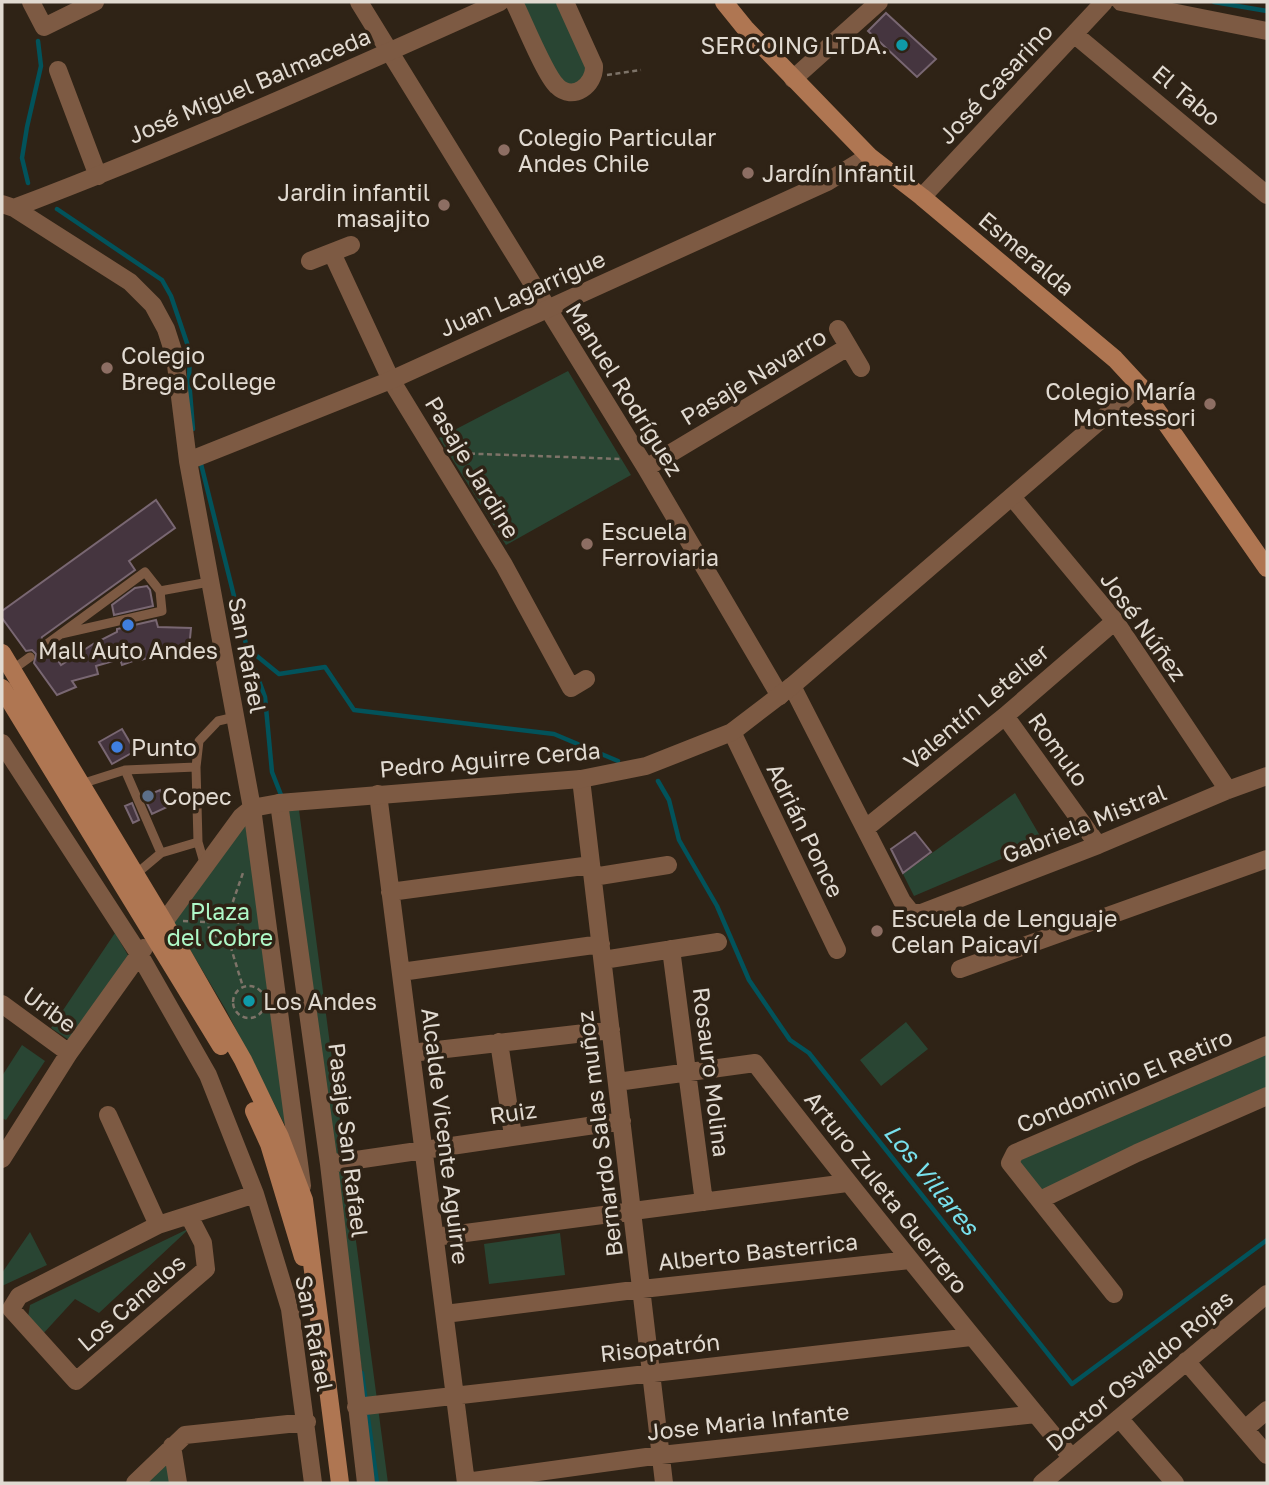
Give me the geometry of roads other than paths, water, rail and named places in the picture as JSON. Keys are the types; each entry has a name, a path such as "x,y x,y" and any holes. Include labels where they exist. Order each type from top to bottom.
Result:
{"main road":[{"name":"Esmeralda","path":"724,2 793,79 869,156 922,197 1115,359 1140,386 1267,568"},
{"path":"2,653 79,785 136,874 171,922 243,1060 280,1137 304,1200 317,1303"},
{"path":"2,688 235,1067 269,1144 317,1303"},
{"name":"San Rafael","path":"317,1303 340,1483"}],"street":[{"path":"31,2 44,27 95,2"},
{"name":"Manuel Rodríguez","path":"359,2 786,691 866,828 902,901 910,911 919,914"},
{"name":"José Miguel Balmaceda","path":"8,206 98,176 500,2"},
{"path":"514,2 553,82 559,89 575,92 590,84 594,77 592,58 565,2"},
{"path":"793,79 879,2"},
{"name":"José Casarino","path":"922,197 1104,2"},
{"path":"1121,2 1267,31"},
{"name":"El Tabo","path":"1074,34 1267,195"},
{"path":"58,70 98,176"},
{"name":"Juan Lagarrigue","path":"188,461 391,380 827,182 869,156"},
{"name":"San Rafael","path":"8,206 130,282 153,305 166,329 176,357 188,461 251,808 304,1200"},
{"path":"310,261 351,246"},
{"name":"Pasaje Jardine","path":"332,254 391,380 504,565 571,688 586,679"},
{"name":"Pasaje Navarro","path":"838,329 861,368"},
{"name":"Pasaje Navarro","path":"643,464 848,347"},
{"name":"Pedro Aguirre Cerda","path":"251,808 378,794 581,779 646,766 732,732 786,691 1140,386"},
{"name":"José Núñez","path":"1012,497 1115,621 1228,790"},
{"name":"Valentín Letelier","path":"866,828 1115,621"},
{"name":"Romulo","path":"1004,716 1098,845"},
{"name":"Adrián Ponce","path":"732,732 837,950"},
{"name":"San Rafael","path":"2,743 139,954 208,1075 255,1194 290,1310 313,1483"},
{"name":"Gabriela Mistral","path":"919,914 1267,776"},
{"name":"Bernardo Salas muñoz","path":"581,779 664,1483"},
{"name":"Alcalde Vicente Aguirre","path":"378,794 466,1482"},
{"name":"Pasaje San Rafael","path":"279,803 329,1164 366,1483"},
{"path":"2,1159 69,1053 139,954 153,937 171,922 205,866 241,817 251,808"},
{"path":"960,970 1267,859"},
{"path":"390,892 668,865"},
{"path":"401,972 602,952 671,949 718,942"},
{"name":"Rosauro Molina","path":"671,949 704,1202"},
{"name":"Uribe","path":"2,1004 69,1053"},
{"path":"411,1053 611,1030"},
{"path":"499,1042 513,1136"},
{"name":"Condominio El Retiro","path":"1114,1294 1010,1163 1015,1153 1267,1045"},
{"name":"Arturo Zuleta Guerrero","path":"617,1082 755,1063 847,1183 1071,1457"},
{"path":"1040,1200 1137,1153 1267,1096"},
{"path":"108,1115 158,1225 255,1194"},
{"name":"Ruiz","path":"329,1164 622,1121"},
{"path":"2,1122 17,1133"},
{"path":"435,1237 847,1183"},
{"name":"Los Canelos","path":"158,1225 19,1296 11,1309 76,1381 206,1269 203,1243 189,1216"},
{"name":"Alberto Basterrica","path":"444,1314 910,1260"},
{"name":"Doctor Osvaldo Rojas","path":"1042,1483 1267,1294"},
{"name":"Risopatrón","path":"355,1406 971,1337"},
{"path":"1186,1361 1267,1455"},
{"path":"1245,1429 1267,1410"},
{"name":"Jose Maria Infante","path":"466,1482 661,1455 1036,1414"},
{"path":"1119,1418 1175,1483"},
{"path":"135,1483 185,1436 307,1422"},
{"path":"172,1446 178,1483"}],"lane":[{"path":"47,644 145,572 160,591 162,611 61,634"},
{"path":"160,591 209,582"},
{"path":"12,670 30,657"},
{"path":"205,866 198,842 196,766 199,741 218,721 235,717"},
{"path":"79,785 125,770 196,766"},
{"path":"125,770 161,853"},
{"path":"136,874 161,853 198,842"}],"waterway":[{"path":"1214,2 1267,11"},
{"path":"28,183 22,158 41,66 38,41"},
{"path":"57,209 162,280 171,296 190,352 193,429"},
{"path":"200,460 247,648 279,674 325,667 354,710 554,734 618,761"},
{"path":"247,648 265,697 272,772 283,800"},
{"name":"Los Villares","path":"658,781 669,800 679,840 717,906 749,980 790,1040 809,1053 1072,1384 1267,1240"},
{"path":"362,1373 366,1403"},
{"path":"367,1411 377,1483"}],"place":[{"name":"SERCOING LTDA.","path":"902,45"},
{"name":"Colegio Particular Andes Chile","path":"504,150"},
{"name":"Jardín Infantil","path":"748,173"},
{"name":"Jardin infantil masajito","path":"444,205"},
{"name":"Colegio Brega College","path":"107,368"},
{"name":"Colegio María Montessori","path":"1210,404"},
{"name":"Escuela Ferroviaria","path":"587,544"},
{"name":"Mall Auto Andes","path":"128,625"},
{"name":"Punto","path":"117,747"},
{"name":"Copec","path":"148,796"},
{"name":"Escuela de Lenguaje Celan Paicaví","path":"877,931"},
{"name":"Los Andes","path":"249,1001"}],"park label":[{"name":"Plaza del Cobre","path":"220,924"}]}
